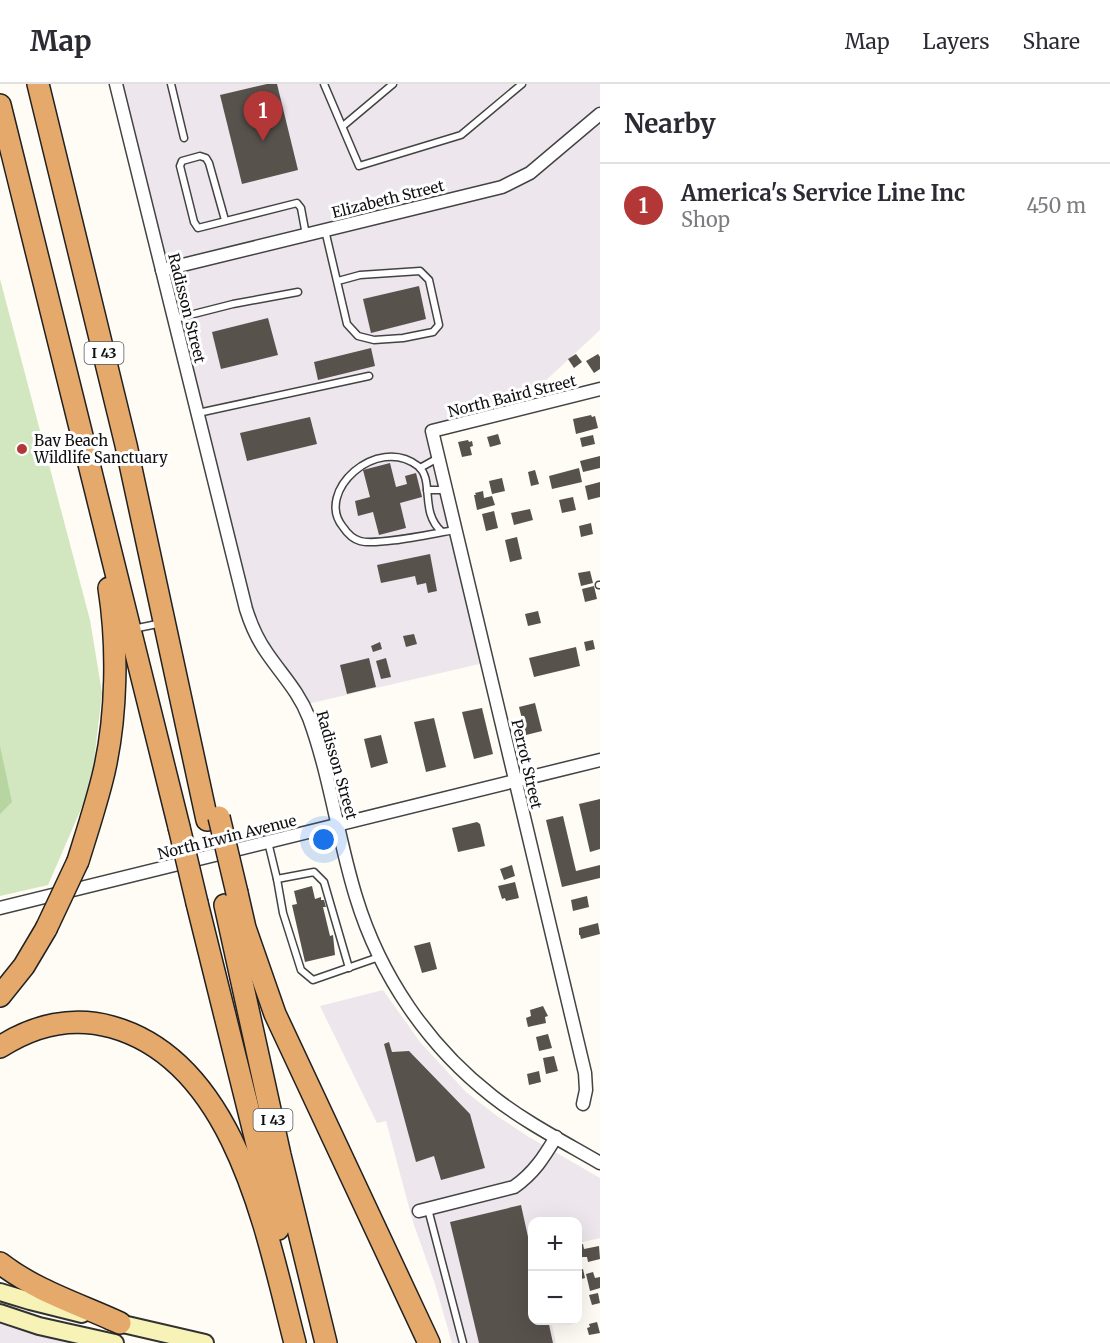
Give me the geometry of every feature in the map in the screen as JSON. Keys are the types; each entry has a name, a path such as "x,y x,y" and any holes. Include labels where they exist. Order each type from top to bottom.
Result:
{"highway":[{"name":"I 43","path":"38,84 121,423 165,622 230,895 280,1155 305,1341"},
{"name":"I 43","path":"0,105 305,1341"},
{"path":"0,996 24,966 46,929 78,861 104,771 115,698 111,603 100,507"},
{"path":"230,895 275,1014 429,1343"},
{"path":"0,1047 20,1036 55,1023 99,1023 149,1042 178,1065 212,1104 243,1162 305,1341"},
{"path":"0,1263 42,1290 87,1307 118,1333"}],"main road":[{"path":"0,1292 118,1333"},
{"path":"0,1313 39,1326 205,1343"}],"street":[{"name":"Radisson Street","path":"116,84 251,624 268,656 294,687 309,720 356,897 379,957 409,1008 448,1056 493,1097 600,1163"},
{"name":"Elizabeth Street","path":"162,270 502,187 530,173 600,114"},
{"name":"North Baird Street","path":"432,431 600,389"},
{"name":"Perrot Street","path":"432,431 585,1074 586,1090 583,1104"},
{"name":"North Irwin Avenue","path":"0,908 600,760"},
{"path":"423,1210 514,1187 528,1178 556,1137"}],"lane":[{"path":"171,84 184,138"},
{"path":"324,84 359,166 460,135 522,84"},
{"path":"343,126 393,84"},
{"path":"225,220 206,158 200,156 182,161 180,166 194,222 198,228 297,203 301,208 306,235"},
{"path":"325,230 347,324 358,336 374,339 403,338 433,332 439,325 429,280 420,271 360,275 338,281"},
{"path":"174,319 233,304 298,292"},
{"path":"198,413 369,376"},
{"path":"442,532 432,522 427,490 420,468 408,460 391,457 377,458 357,467 345,480 339,495 337,517 339,523 359,541 370,542 442,532 456,530"},
{"path":"420,468 439,458"},
{"path":"427,490 446,490"},
{"path":"130,630 165,622"},
{"path":"268,842 283,913 301,970 313,980 379,957"},
{"path":"277,879 314,872 324,882 350,968"},
{"path":"423,1210 464,1343"}],"shaded area":[{"path":"116,84 600,84 600,330 542,384 540,404 432,431 488,662 303,705 258,639"},
{"path":"383,990 420,1042 466,1092 529,1137 600,1178 600,1238 582,1242 582,1217 528,1217 528,1325 552,1325 556,1343 452,1343 435,1284 413,1222 386,1121 377,1123 320,1006"},
{"path":"0,1319 90,1343 0,1343"}],"green space":[{"name":"Bay Beach Wildlife Sanctuary","path":"0,279 90,620 102,693 91,786 48,885 0,896"},
{"path":"0,746 12,802 0,814"}],"building":[{"path":"267,84 277,84 298,170 242,184 220,95"},
{"path":"419,286 426,319 371,333 363,299"},
{"path":"268,318 278,355 221,369 212,332"},
{"path":"371,348 375,366 318,380 314,362"},
{"path":"576,354 582,362 574,368 568,359"},
{"path":"598,354 600,369 594,373 586,361"},
{"path":"595,416 598,428 576,434 573,419"},
{"path":"310,417 317,444 247,461 240,433"},
{"path":"498,434 501,444 490,447 487,437"},
{"path":"593,435 595,444 582,447 580,438"},
{"path":"472,441 473,446 470,447 472,455 462,457 458,442"},
{"path":"600,456 600,468 583,472 580,461"},
{"path":"390,463 396,487 407,484 405,476 416,473 422,497 400,503 406,528 379,535 373,512 358,516 355,501 370,497 363,470"},
{"path":"579,468 582,482 552,489 549,476"},
{"path":"535,470 539,484 531,486 528,472"},
{"path":"502,478 505,491 492,494 489,481"},
{"path":"600,482 600,497 588,500 585,486"},
{"path":"483,491 484,498 492,496 495,505 477,510 474,495"},
{"path":"573,497 576,510 562,513 559,500"},
{"path":"530,509 533,520 514,525 511,513"},
{"path":"494,511 498,528 486,531 482,514"},
{"path":"591,523 593,534 581,537 579,526"},
{"path":"517,537 522,559 510,562 505,540"},
{"path":"430,554 437,591 428,593 426,583 417,585 415,576 381,583 377,565"},
{"path":"590,571 593,583 581,586 578,573"},
{"path":"594,586 597,599 585,602 582,589"},
{"path":"538,611 541,623 528,626 525,614"},
{"path":"414,634 417,644 406,647 403,636"},
{"path":"593,640 595,649 586,651 584,642"},
{"path":"380,642 382,649 373,652 371,646"},
{"path":"576,647 580,666 534,677 529,658"},
{"path":"369,658 376,687 347,694 340,665"},
{"path":"386,658 391,677 381,679 376,661"},
{"path":"535,703 542,731 526,735 519,707"},
{"path":"482,708 493,754 474,759 462,712"},
{"path":"434,718 446,767 426,772 414,722"},
{"path":"381,735 388,763 371,768 364,739"},
{"path":"600,799 600,849 590,852 579,804"},
{"path":"563,816 576,871 600,865 600,878 562,887 546,820"},
{"path":"477,822 480,824 485,846 458,852 452,828"},
{"path":"512,865 515,876 504,880 500,869"},
{"path":"515,882 519,898 506,901 505,898 502,899 498,886"},
{"path":"312,886 315,899 321,897 321,900 324,900 326,907 323,907 330,936 333,935 335,955 305,962 292,905 297,904 294,891"},
{"path":"587,896 589,907 573,911 571,900"},
{"path":"598,923 600,934 581,939 579,928"},
{"path":"430,942 437,969 422,973 414,946"},
{"path":"543,1006 548,1016 545,1017 546,1023 528,1027 526,1018 531,1016 530,1010"},
{"path":"548,1034 552,1048 539,1051 536,1037"},
{"path":"389,1042 392,1052 409,1051 470,1114 485,1168 441,1180 434,1156 416,1162 384,1044"},
{"path":"554,1056 558,1071 546,1074 543,1058"},
{"path":"539,1071 541,1082 529,1085 527,1074"},
{"path":"521,1205 528,1237 528,1325 549,1325 553,1343 479,1343 450,1222"},
{"path":"582,1244 584,1249 599,1246 600,1259 588,1262 587,1257 582,1257"},
{"path":"593,1272 595,1278 600,1277 600,1288 590,1291 586,1274"},
{"path":"598,1293 600,1303 592,1305 589,1295"},
{"path":"597,1322 600,1333 589,1335 587,1328 590,1327 589,1324"}],"place":[{"name":"America's Service Line Inc","path":"263,141"},
{"name":"Bay Beach Wildlife Sanctuary","path":"22,449"}]}
